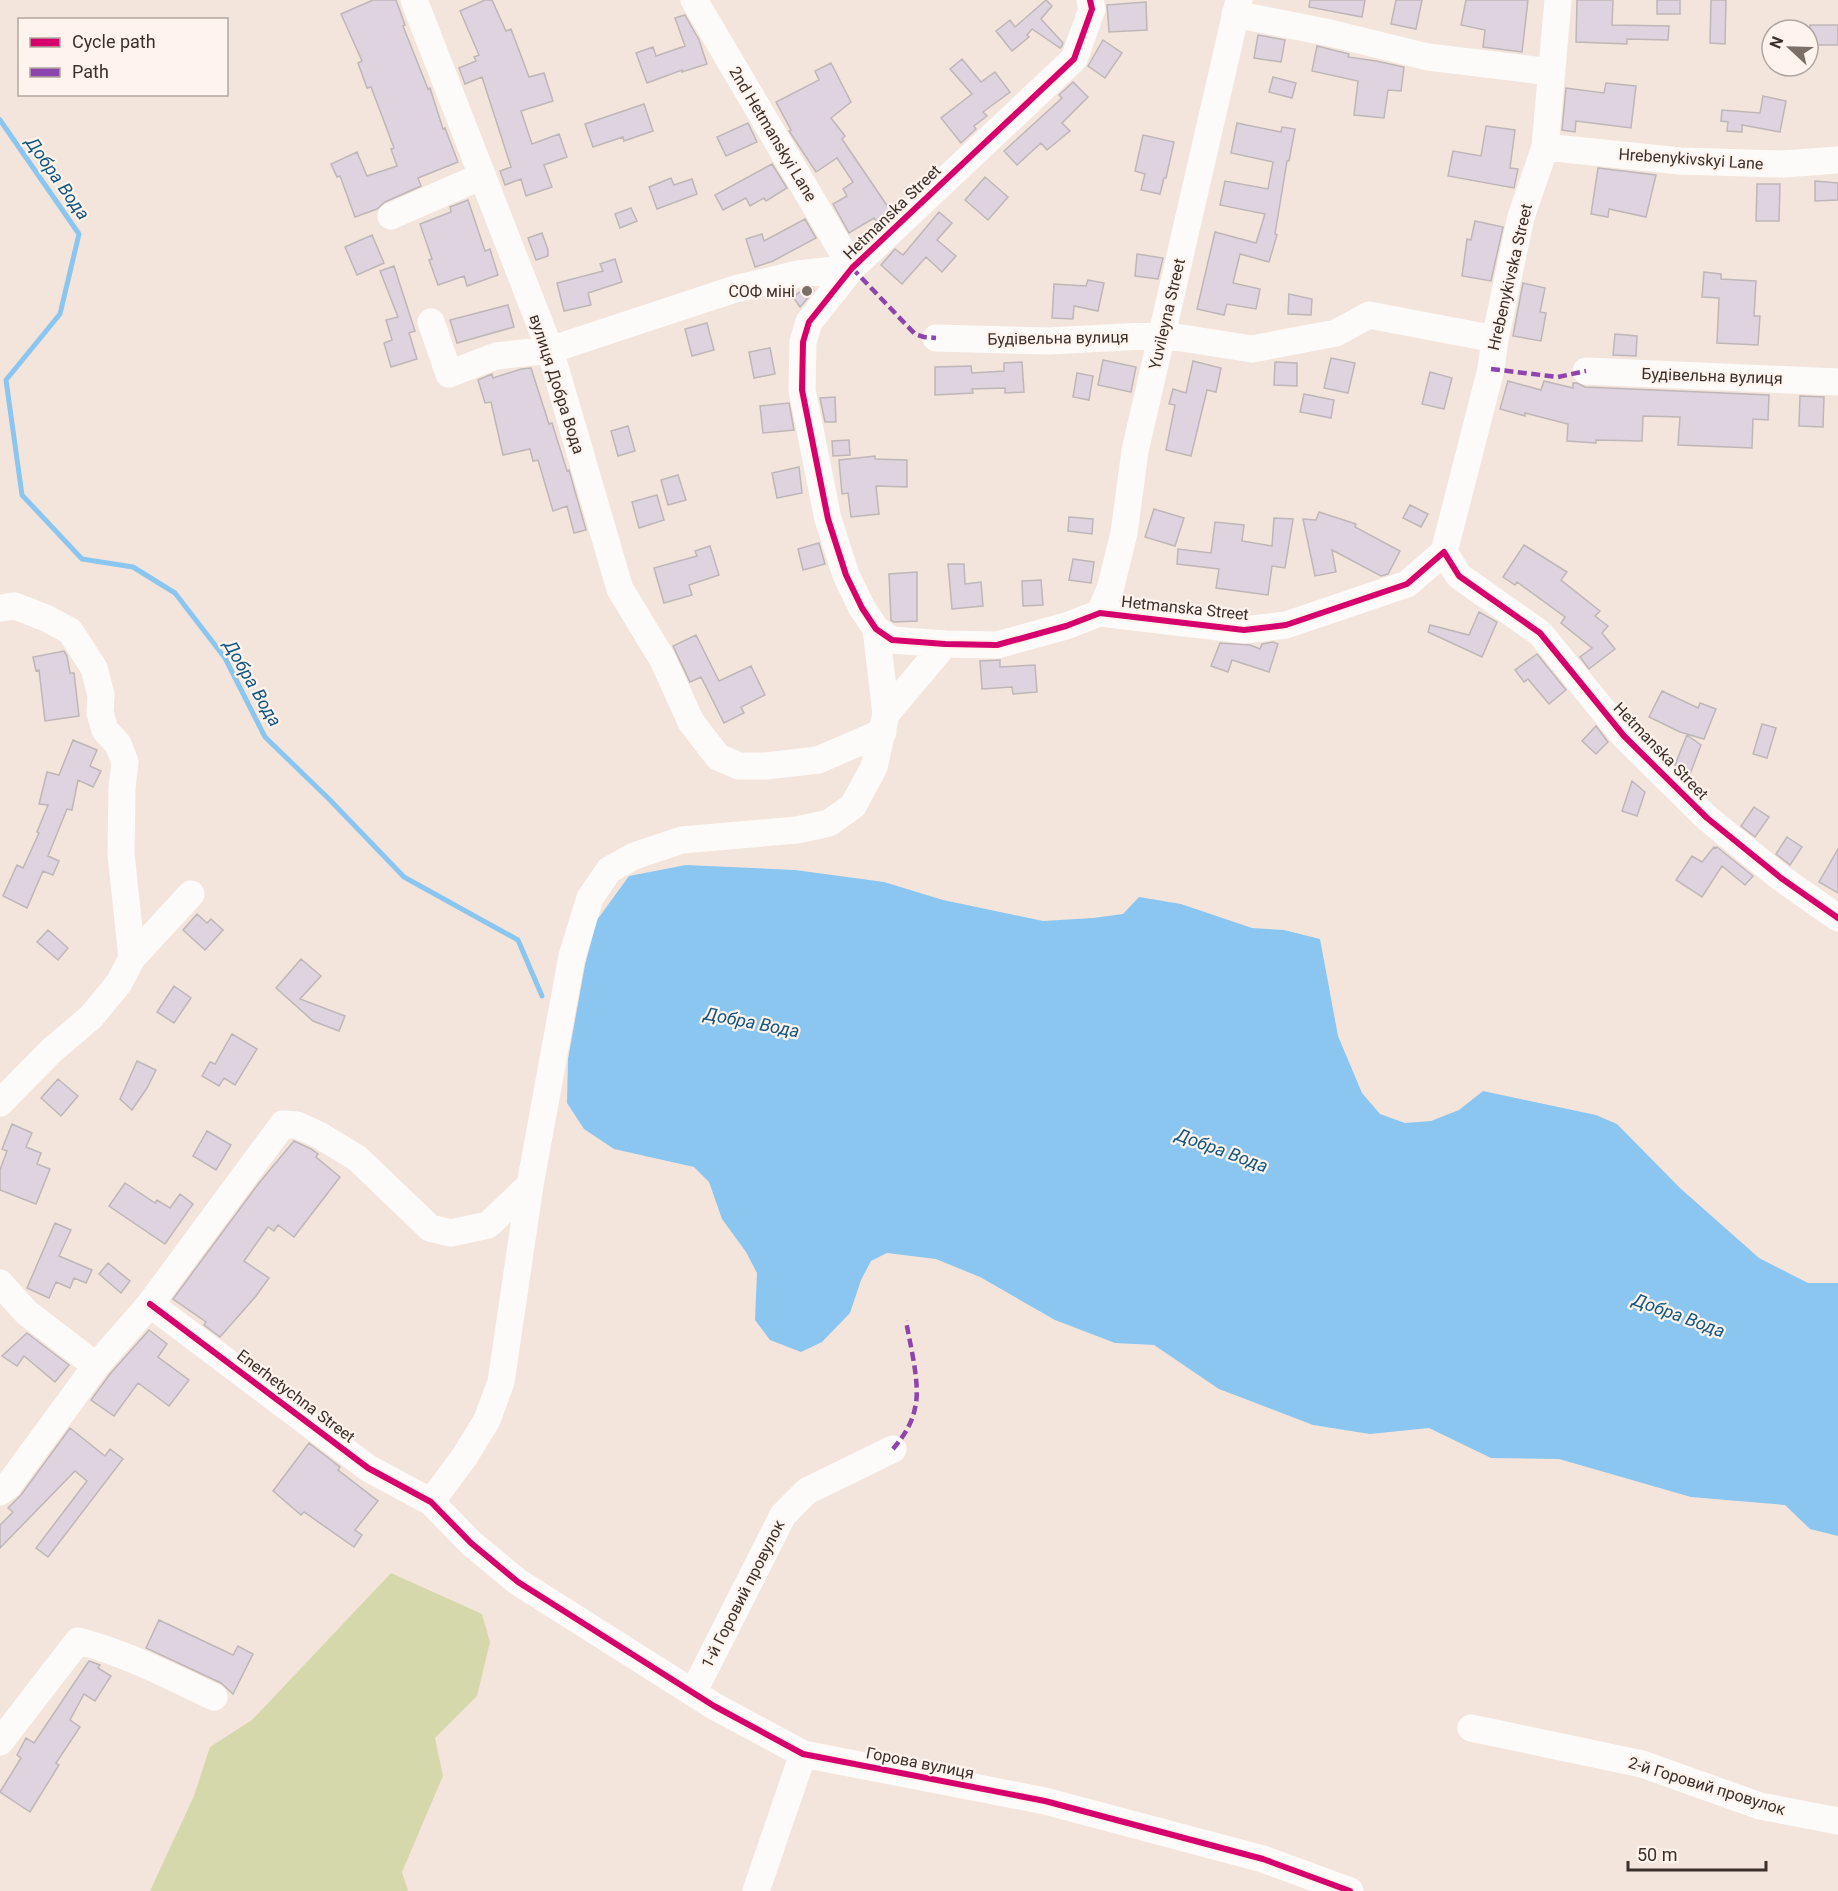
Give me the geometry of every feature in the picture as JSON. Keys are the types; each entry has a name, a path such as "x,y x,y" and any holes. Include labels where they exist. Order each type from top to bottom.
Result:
{"street":[{"name":"вулиця Добра Вода","path":"414,0 550,350 620,589 663,660 691,722 718,757 739,766 766,766 818,759 884,723"},
{"name":"2nd Hetmanskyi Lane","path":"694,0 852,268"},
{"name":"Hetmanska Street","path":"1090,0 1092,9 1074,59 852,268 809,322 802,342 802,390 828,519 846,575 862,608 876,629 892,640 997,645 1066,626 1100,613 1244,630 1286,625 1407,584 1444,552 1459,576 1540,633 1624,736 1707,818 1781,878 1838,918"},
{"name":"Hrebenykivska Street","path":"1444,552 1491,369 1495,339 1521,217 1545,147 1558,0"},
{"name":"Yuvileyna Street","path":"1100,613 1111,586 1124,533 1135,451 1237,7 1428,57 1551,72"},
{"name":"Hrebenykivskyi Lane","path":"1545,147 1680,161 1784,164 1838,160"},
{"path":"391,216 482,176"},
{"path":"431,322 449,374 496,356 550,350 735,289 798,274 852,268"},
{"name":"Будівельна вулиця","path":"936,338 1048,341 1163,335 1252,349 1336,333 1369,315 1495,339"},
{"name":"Будівельна вулиця","path":"1586,371 1838,382"},
{"path":"0,608 15,606 46,618 70,631 94,668 101,695 100,713 105,730 118,744 125,762 122,788 121,854 132,958"},
{"path":"431,1502 465,1456 486,1420 501,1382 530,1185 572,956 590,898 609,870 634,856 682,840 797,830 828,823 853,806 874,767 884,723 876,629"},
{"path":"884,723 945,644"},
{"path":"0,1104 51,1051 91,1017 119,983 132,958 191,894"},
{"path":"0,1492 8,1486 96,1366 150,1304 283,1124 297,1125 357,1158 430,1228 451,1233 489,1225 530,1185"},
{"path":"0,1283 26,1312 96,1366"},
{"name":"Enerhetychna Street","path":"150,1304 368,1468 431,1502 471,1543 518,1582"},
{"name":"1-й Горовий провулок","path":"693,1693 783,1515 807,1491 893,1449"},
{"name":"Горова вулиця","path":"518,1582 693,1693 803,1754 1045,1801 1263,1859 1350,1891"},
{"path":"0,1742 78,1641 102,1647 214,1697"},
{"name":"2-й Горовий провулок","path":"1471,1728 1642,1764 1760,1806 1838,1821"},
{"path":"756,1891 803,1754"}],"green space":[{"path":"391,1573 482,1614 490,1642 477,1696 435,1738 443,1776 402,1872 408,1891 150,1891 194,1796 210,1747 252,1720"}],"water":[{"path":"686,865 795,870 884,882 943,900 1043,921 1123,914 1139,897 1181,904 1252,928 1284,930 1320,939 1338,1036 1362,1093 1380,1114 1405,1123 1431,1121 1459,1110 1483,1091 1596,1115 1617,1124 1680,1188 1759,1258 1808,1283 1838,1283 1838,1536 1810,1529 1785,1505 1691,1497 1559,1459 1491,1458 1429,1428 1370,1434 1313,1425 1219,1389 1154,1345 1115,1343 1055,1320 980,1277 936,1259 887,1253 871,1261 861,1280 850,1313 822,1342 801,1352 770,1340 755,1320 757,1273 746,1252 722,1219 709,1182 694,1167 614,1149 584,1129 567,1103 568,1059 585,965 597,920 629,876"}],"building":[{"path":"373,0 396,0 405,25 403,26 458,162 418,178 421,186 385,202 377,209 355,217 340,176 337,177 331,164 357,152 367,176 397,166 391,149 394,148 371,87 367,88 358,63 362,61 341,14"},
{"path":"485,0 492,0 506,31 511,29 529,77 544,73 553,101 521,111 532,144 559,134 567,157 544,165 552,187 526,196 521,179 505,185 500,171 511,167 482,77 465,84 459,68 476,61 474,57 479,55 460,11"},
{"path":"1046,0 1052,6 1041,19 1063,43 1062,46 1060,48 1032,29 1027,35 1029,37 1012,51 996,31 1010,20 1015,27"},
{"path":"1310,0 1365,0 1362,17 1309,7"},
{"path":"1396,0 1422,0 1416,29 1391,24"},
{"path":"1466,0 1528,0 1522,52 1483,47 1485,30 1461,25"},
{"path":"1577,0 1613,0 1612,25 1669,26 1668,40 1627,39 1627,44 1576,42"},
{"path":"1657,0 1680,0 1680,14 1657,14"},
{"path":"1711,0 1726,0 1725,44 1710,43"},
{"path":"1146,2 1147,30 1109,32 1107,5"},
{"path":"685,15 699,40 707,64 682,72 682,70 647,83 636,53 653,47 656,56 685,46 675,18"},
{"path":"1820,25 1838,25 1838,45 1820,45"},
{"path":"1258,35 1285,40 1281,62 1254,58"},
{"path":"1103,40 1122,53 1105,78 1088,66"},
{"path":"1317,46 1349,54 1348,57 1404,67 1401,91 1388,90 1384,118 1354,115 1358,81 1312,71"},
{"path":"962,59 981,82 995,72 1010,92 983,112 987,116 974,126 976,129 961,143 941,118 972,94 950,69"},
{"path":"831,63 851,102 831,118 845,136 842,139 890,210 877,222 874,218 849,233 833,204 847,196 843,189 853,182 837,158 816,172 789,131 791,130 776,102 819,80 815,71"},
{"path":"1273,77 1296,83 1292,98 1269,92"},
{"path":"1073,82 1088,97 1062,123 1070,131 1047,150 1041,143 1017,165 1004,151 1062,98 1059,95"},
{"path":"1606,83 1636,86 1631,128 1576,121 1575,132 1562,130 1566,88 1604,93"},
{"path":"1763,96 1786,101 1780,132 1742,125 1742,132 1727,131 1728,122 1721,121 1722,110 1760,113"},
{"path":"644,104 653,131 624,141 623,137 593,147 585,124"},
{"path":"748,123 757,142 726,156 717,137"},
{"path":"1237,123 1281,132 1282,127 1295,129 1289,161 1287,161 1275,234 1277,235 1269,262 1240,254 1233,283 1260,289 1256,309 1227,304 1224,315 1197,309 1215,232 1256,243 1265,214 1220,205 1225,181 1268,189 1273,162 1231,153"},
{"path":"1486,126 1515,130 1510,168 1518,169 1514,188 1448,176 1453,151 1481,156"},
{"path":"1143,135 1174,142 1160,194 1141,190 1145,174 1135,171"},
{"path":"772,164 787,188 766,201 764,198 750,206 746,198 723,210 715,195"},
{"path":"1598,168 1656,175 1646,217 1609,209 1608,217 1591,214"},
{"path":"985,177 1008,197 988,220 965,200"},
{"path":"671,178 674,185 692,179 697,194 657,209 649,187"},
{"path":"1815,181 1838,183 1838,200 1815,201"},
{"path":"1757,184 1780,184 1779,221 1756,221"},
{"path":"468,200 485,251 490,249 498,275 467,286 464,276 438,285 420,224 451,212 450,207"},
{"path":"631,208 637,221 620,228 615,214"},
{"path":"939,212 952,223 937,240 956,256 942,272 926,257 902,284 881,265 895,249 903,255"},
{"path":"805,219 816,238 773,261 755,267 746,239 762,234 764,241"},
{"path":"1475,221 1503,227 1491,281 1462,276 1467,239 1471,240"},
{"path":"542,233 548,256 536,260 528,238"},
{"path":"372,235 384,263 357,275 345,247"},
{"path":"1137,254 1163,258 1158,279 1135,276"},
{"path":"615,259 622,282 588,293 591,305 564,311 557,283 603,271 600,264"},
{"path":"394,266 415,331 409,333 417,359 391,367 384,343 392,340 386,320 398,317 380,271"},
{"path":"1704,272 1721,274 1721,279 1756,281 1754,316 1760,316 1758,345 1717,343 1719,298 1702,297"},
{"path":"1088,280 1104,283 1098,311 1074,306 1073,319 1052,318 1054,284 1086,286"},
{"path":"1523,283 1545,288 1540,312 1546,313 1541,341 1513,336"},
{"name":"СОФ міні","path":"812,288 814,291 800,307 793,297 804,289"},
{"path":"1289,294 1312,299 1311,315 1288,314"},
{"path":"508,305 514,327 457,343 450,320"},
{"path":"707,323 714,350 692,356 685,329"},
{"path":"1615,334 1637,336 1636,356 1613,355"},
{"path":"770,348 775,374 754,378 749,352"},
{"path":"1331,358 1355,363 1348,393 1324,388"},
{"path":"1103,360 1136,367 1131,392 1098,385"},
{"path":"1193,361 1221,368 1216,392 1207,390 1191,456 1166,450 1175,405 1169,404 1173,389 1186,393"},
{"path":"1022,362 1024,392 1005,393 1005,388 972,389 973,393 935,395 935,367 971,366 972,373 1004,371 1004,363"},
{"path":"1275,362 1297,363 1297,386 1274,385"},
{"path":"531,368 549,424 552,423 567,471 569,470 586,530 574,533 567,506 553,511 538,460 533,461 530,449 503,455 491,402 485,403 478,380 492,374 493,378"},
{"path":"1430,372 1452,378 1444,409 1422,404"},
{"path":"1077,373 1093,376 1089,400 1073,397"},
{"path":"1508,381 1541,390 1544,381 1573,388 1573,383 1577,383 1585,387 1769,395 1768,420 1753,419 1752,448 1678,445 1680,417 1643,416 1642,441 1596,440 1596,443 1567,441 1568,424 1500,409"},
{"path":"1304,394 1334,400 1331,418 1300,412"},
{"path":"1800,396 1824,397 1823,427 1799,426"},
{"path":"835,397 836,422 825,422 820,398"},
{"path":"789,403 794,430 763,433 760,406"},
{"path":"628,426 635,451 618,456 611,431"},
{"path":"849,440 850,455 833,456 832,441"},
{"path":"875,456 875,459 907,460 907,487 876,486 879,514 851,517 848,493 842,494 839,460"},
{"path":"799,467 802,493 777,498 772,473"},
{"path":"678,475 686,500 668,505 661,480"},
{"path":"657,495 664,520 639,528 632,502"},
{"path":"1410,505 1428,514 1421,527 1403,518"},
{"path":"1154,509 1184,518 1175,546 1145,537"},
{"path":"1319,512 1356,524 1355,527 1400,551 1388,574 1381,576 1332,550 1336,572 1315,576 1303,519 1316,520"},
{"path":"1069,517 1093,519 1092,534 1068,531"},
{"path":"1274,518 1293,519 1285,568 1272,566 1268,595 1216,588 1219,569 1177,564 1178,549 1211,553 1215,522 1244,525 1242,541 1272,546"},
{"path":"819,543 825,564 803,570 798,549"},
{"path":"1524,545 1567,572 1561,580 1600,611 1595,616 1608,626 1602,633 1615,649 1589,669 1580,657 1592,648 1561,623 1565,617 1517,582 1515,585 1503,577"},
{"path":"710,546 719,575 689,585 692,595 664,603 654,568 697,556 695,551"},
{"path":"1073,559 1094,562 1091,583 1069,580"},
{"path":"948,564 964,564 965,584 981,582 983,606 952,609"},
{"path":"917,572 917,621 894,622 891,620 889,574"},
{"path":"1041,580 1043,605 1023,606 1022,581"},
{"path":"1479,612 1497,622 1482,657 1428,632 1430,625 1469,635"},
{"path":"696,635 719,681 751,666 765,695 741,707 744,713 724,723 701,677 690,682 673,646"},
{"path":"1273,642 1278,644 1269,672 1232,660 1228,672 1211,666 1220,643 1250,645 1260,649 1262,644"},
{"path":"64,651 70,673 74,673 79,716 45,721 39,670 36,671 33,657"},
{"path":"1537,654 1566,690 1549,704 1528,679 1524,682 1515,670"},
{"path":"1000,660 1000,667 1035,665 1037,692 1013,694 1012,687 982,689 980,661"},
{"path":"1662,691 1698,708 1700,703 1716,709 1704,739 1680,732 1649,717"},
{"path":"1762,724 1776,728 1767,758 1753,754"},
{"path":"1596,726 1608,742 1596,754 1582,741"},
{"path":"1687,735 1701,745 1690,774 1675,765"},
{"path":"73,740 97,750 90,766 101,771 93,787 78,780 72,810 67,809 48,856 59,861 53,875 43,871 27,908 3,896 17,865 23,868 39,833 37,832 48,805 39,804 47,772 59,775"},
{"path":"1632,781 1645,792 1637,816 1622,811"},
{"path":"1754,807 1769,817 1755,837 1741,826"},
{"path":"1787,837 1802,847 1790,865 1776,854"},
{"path":"1714,847 1753,876 1745,885 1722,866 1702,897 1676,880 1692,856 1702,862"},
{"path":"1838,849 1838,893 1819,882"},
{"path":"197,914 207,923 211,919 223,930 205,950 183,930"},
{"path":"48,930 68,948 58,960 37,942"},
{"path":"301,959 321,976 300,999 345,1016 339,1031 313,1021 276,988"},
{"path":"174,986 191,998 174,1023 157,1012"},
{"path":"232,1034 257,1049 235,1085 224,1078 219,1086 202,1076 210,1062 215,1064"},
{"path":"137,1061 156,1070 132,1110 120,1099"},
{"path":"58,1079 78,1096 61,1116 41,1098"},
{"path":"12,1124 32,1133 26,1147 41,1153 37,1164 50,1169 36,1204 0,1190 0,1170 7,1151 2,1149"},
{"path":"207,1131 231,1145 216,1170 193,1156"},
{"path":"294,1141 318,1154 316,1157 340,1177 294,1237 278,1225 274,1231 268,1227 244,1261 269,1278 220,1337 204,1325 206,1322 173,1299 259,1183"},
{"path":"125,1183 155,1203 157,1200 170,1208 180,1194 193,1204 165,1244 109,1206"},
{"path":"55,1223 71,1230 59,1256 92,1270 86,1283 74,1278 70,1288 56,1282 49,1298 27,1288"},
{"path":"108,1263 130,1281 121,1293 99,1274"},
{"path":"149,1330 167,1344 158,1357 189,1380 169,1406 138,1383 114,1416 91,1400 110,1374"},
{"path":"27,1333 69,1365 55,1382 24,1356 17,1366 2,1356"},
{"path":"70,1428 105,1456 110,1449 123,1459 48,1557 36,1548 87,1481 75,1471 0,1548 0,1525 13,1512 8,1508 21,1495"},
{"path":"309,1443 340,1467 338,1470 378,1501 355,1530 362,1535 354,1547 304,1512 301,1515 273,1491"},
{"path":"159,1620 233,1655 238,1646 253,1654 233,1694 221,1683 146,1648"},
{"path":"89,1661 100,1665 98,1668 111,1676 95,1701 84,1694 70,1720 80,1727 56,1763 59,1765 30,1812 0,1792 21,1758 17,1755 26,1738 34,1743"}],"waterway":[{"name":"Добра Вода","path":"0,120 79,234 60,314 6,380 22,495 82,559 133,567 175,593 225,658 265,737 404,877 518,940 542,996"}],"marked path":[{"path":"852,268 915,334 936,338"},
{"path":"1491,369 1558,377 1586,371"},
{"path":"893,1449 909,1425 914,1414 916,1399 917,1388 906,1321"}],"cycle path":[{"path":"1090,0 1092,9 1074,59 852,268 809,322 803,342 802,390 828,519 846,575 862,608 876,629 892,640 997,645 1066,626 1100,613 1244,630 1286,625 1407,584 1444,552 1459,576 1540,633 1624,736 1707,818 1781,878 1838,918"},
{"path":"150,1304 368,1468 431,1502 471,1543 518,1582 714,1706 803,1754 1045,1801 1263,1859 1350,1891"}],"place":[{"name":"СОФ міні","path":"807,291"}]}
